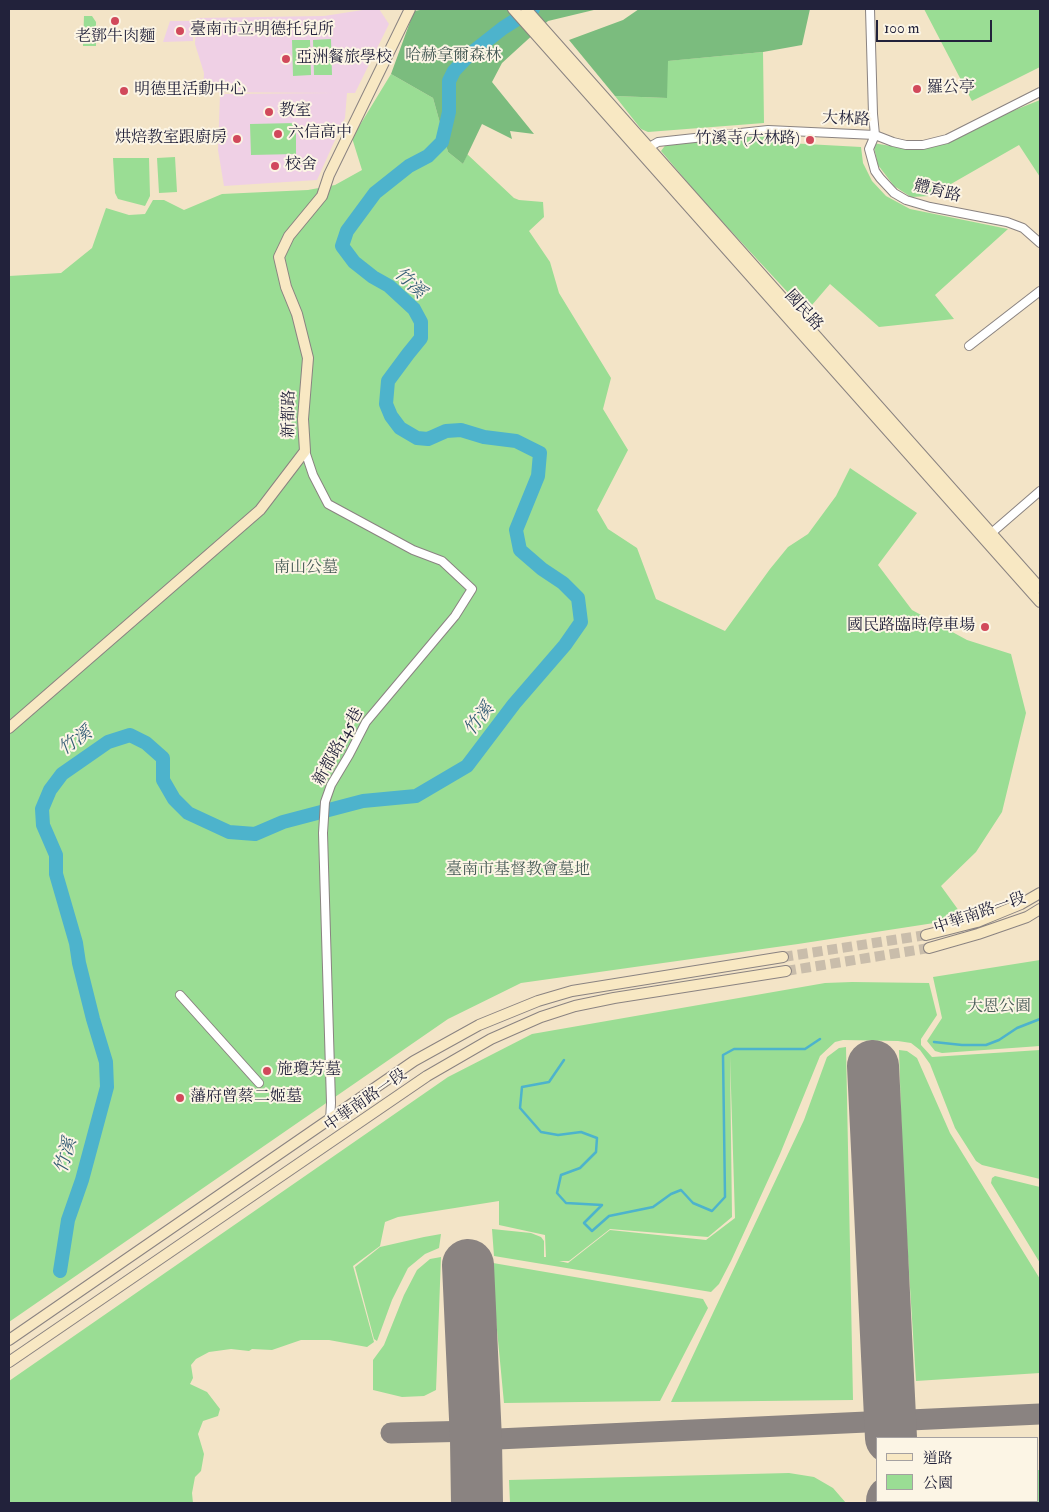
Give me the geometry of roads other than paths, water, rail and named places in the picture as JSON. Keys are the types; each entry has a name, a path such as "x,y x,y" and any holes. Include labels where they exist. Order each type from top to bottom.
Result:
{"street":[{"name":"新都路","path":"9,728 260,510 305,450 303,419 308,358 297,314 286,287 280,257 289,236 322,196 340,152 410,9"},
{"path":"514,9 546,38"},
{"path":"526,9 546,38"},
{"name":"體育路","path":"870,9 875,135 869,149 875,171 880,178 894,193 906,200 930,207 998,219 1015,224 1030,233 1040,243"},
{"name":"國民路","path":"546,38 988,536 1040,602"},
{"name":"大林路","path":"646,150 658,142 768,130 875,135 906,145 923,145 947,139 1040,92"},
{"path":"969,346 1040,291"},
{"name":"新都路145巷","path":"305,450 313,474 328,504 413,550 442,561 472,589 455,616 366,722 349,756 331,785 325,802 323,833 330,1120"},
{"path":"988,536 1040,491"},
{"name":"國民路","path":"988,536 1040,588"},
{"name":"中華南路一段","path":"926,935 977,922 1021,904 1040,892"},
{"name":"中華南路一段","path":"929,948 1027,917 1040,909"},
{"name":"中華南路一段","path":"9,1340 414,1061 479,1025 538,1001 572,991 607,984 783,958"},
{"name":"中華南路一段","path":"9,1362 427,1076 491,1039 541,1017 575,1006 614,998 786,971"},
{"path":"180,995 259,1083"}],"waterway":[{"name":"竹溪","path":"60,1271 68,1220 82,1180 107,1087 106,1062 93,1019 76,943 56,874 56,855 43,825 42,809 50,790 62,774 108,742 130,735 146,743 163,758 163,780 174,799 188,813 229,832 255,834 283,822 363,801 416,796 467,766 514,704 565,645 581,622 578,598 563,583 542,569 520,550 516,530 538,476 540,453 516,441 484,437 461,430 446,431 428,439 417,438 400,428 391,416 386,404 388,381 421,338 421,322 414,309 389,286 373,277 354,262 342,246 347,231 375,193 409,166 428,156 442,142 449,112 449,81 454,71 470,54 503,28 533,9"},
{"path":"934,1042 986,1045 999,1040 1017,1028 1040,1019"},
{"path":"564,1060 549,1082 522,1087 520,1108 541,1132 558,1135 581,1132 597,1138 596,1152 580,1168 561,1175 557,1193 566,1203 602,1205 584,1223 592,1231 609,1216 653,1207 671,1194 681,1190 693,1203 712,1211 725,1197 723,1055 734,1049 805,1049 820,1039"}],"tunnel":[{"path":"783,957 926,935"},
{"path":"786,971 929,948"}],"place":[{"name":"老鄧牛肉麵","path":"115,21"},
{"name":"臺南市立明德托兒所","path":"180,31"},
{"name":"亞洲餐旅學校","path":"286,59"},
{"name":"羅公亭","path":"917,89"},
{"name":"明德里活動中心","path":"124,91"},
{"name":"教室","path":"269,112"},
{"name":"六信高中","path":"278,134"},
{"name":"烘焙教室跟廚房","path":"237,139"},
{"name":"竹溪寺(大林路)","path":"810,140"},
{"name":"校舍","path":"275,166"},
{"name":"國民路臨時停車場","path":"985,627"},
{"name":"施瓊芳墓","path":"267,1071"},
{"name":"藩府曾蔡二姬墓","path":"180,1098"}],"park label":[{"name":"哈赫拿爾森林","path":"453,57"},
{"name":"南山公墓","path":"306,569"},
{"name":"臺南市基督教會墓地","path":"518,871"},
{"name":"大恩公園","path":"999,1008"}]}
